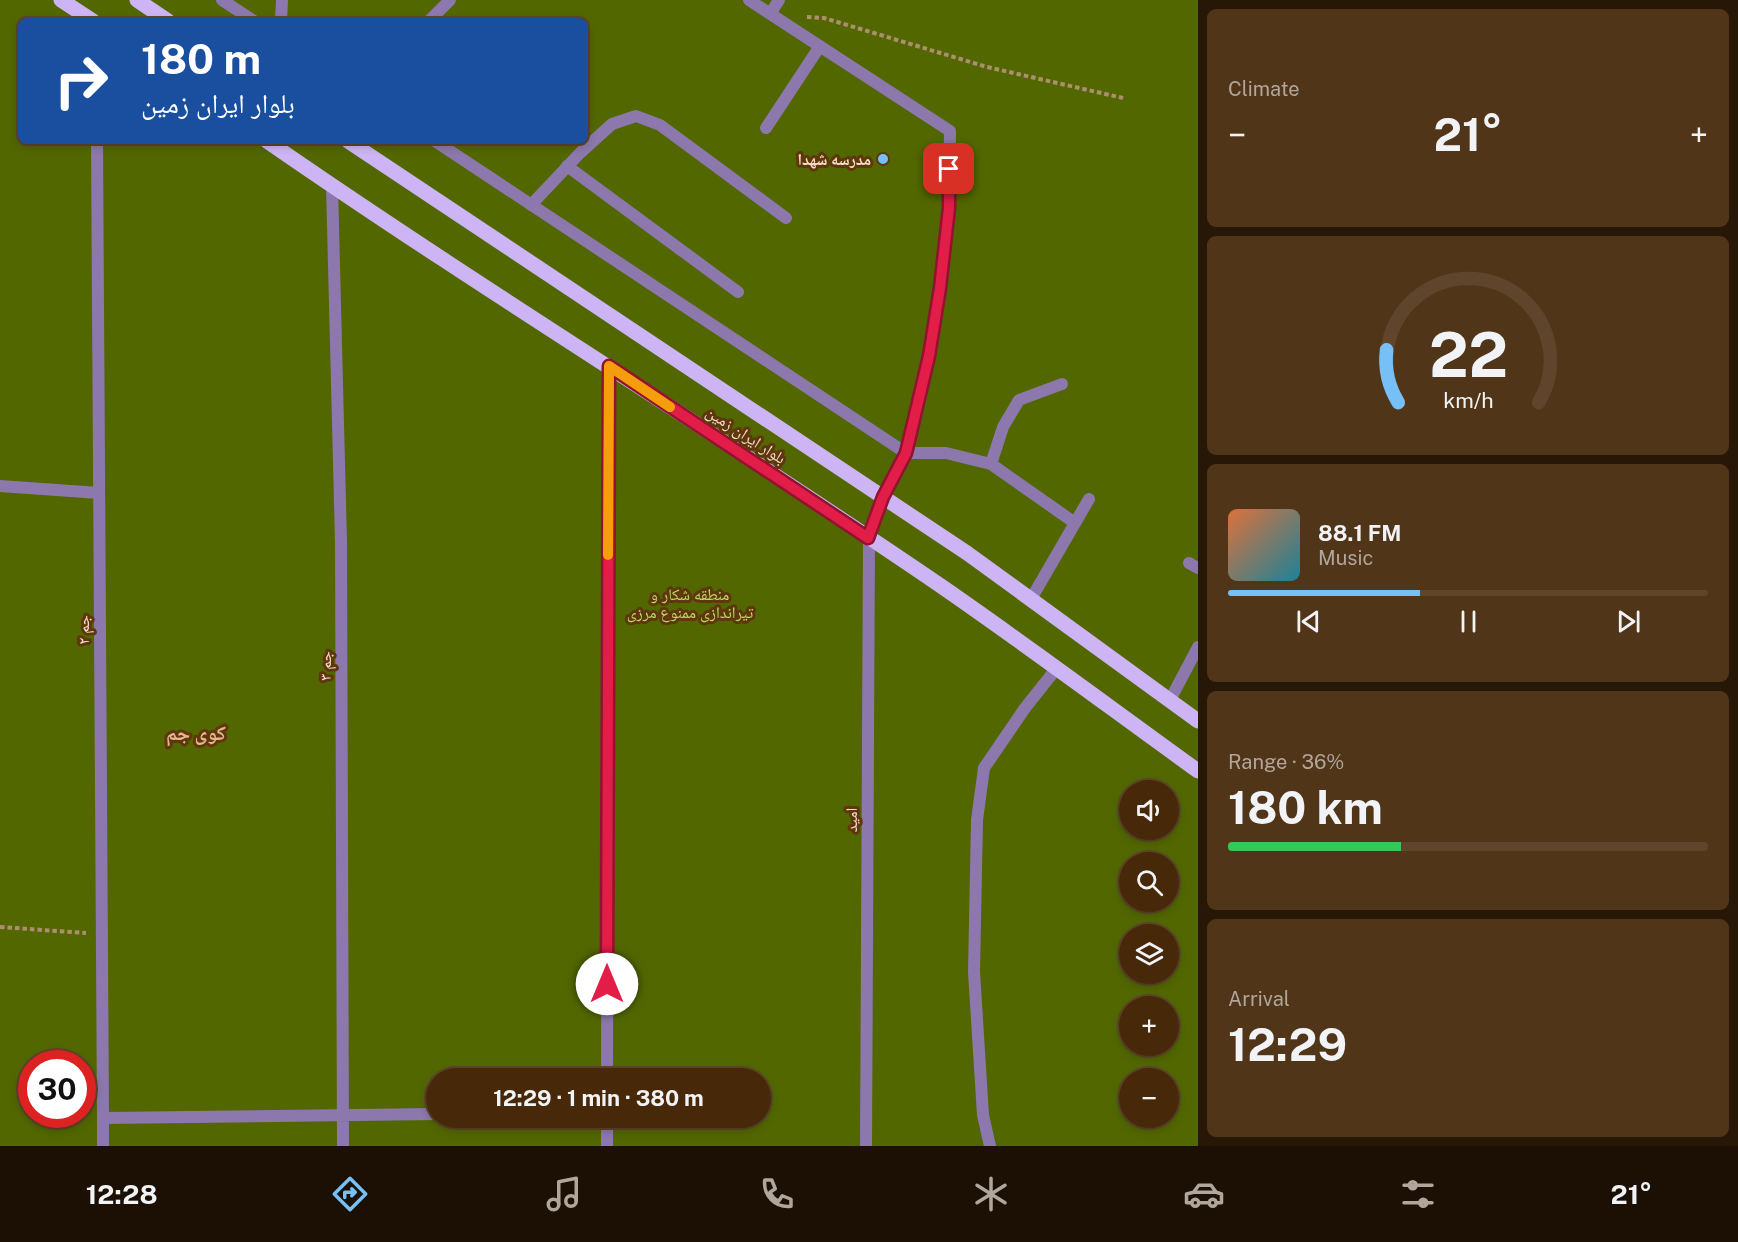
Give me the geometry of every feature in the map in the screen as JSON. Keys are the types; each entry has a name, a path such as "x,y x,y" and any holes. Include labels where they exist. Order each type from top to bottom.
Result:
{"main road":[{"path":"61,0 88,18"},
{"path":"137,0 164,18"},
{"name":"بلوار ایران زمین","path":"271,144 943,588 1198,771"},
{"name":"بلوار ایران زمین","path":"353,144 967,554 1198,721"}],"street":[{"path":"222,0 249,18"},
{"path":"281,18 282,0"},
{"path":"432,18 450,0"},
{"path":"749,0 820,46 766,128"},
{"path":"770,14 779,0"},
{"name":"امید","path":"820,46 950,130 949,208 929,356 906,453 883,497 868,538 866,1146"},
{"path":"531,204 612,124 636,116 660,125 786,218"},
{"name":"جم ۲","path":"97,144 103,1146"},
{"path":"440,144 906,453 946,453 990,464 1075,523"},
{"path":"567,166 738,292"},
{"name":"جم ۳","path":"332,186 341,542 343,1146"},
{"path":"607,1068 609,366"},
{"path":"990,464 1003,427 1019,400 1062,384"},
{"path":"0,486 99,493"},
{"path":"1031,599 1089,499"},
{"path":"1170,700 1198,647"},
{"path":"990,1146 983,1115 974,972 978,809 984,768 1025,708 1056,669"},
{"path":"103,1118 426,1114"},
{"path":"607,1128 607,1146"}],"path":[{"path":"802,16 824,18 987,67 1123,98"},
{"path":"0,927 101,934"}],"green space":[{"name":"منطقه شکار و تیراندازی ممنوع مرزی","path":"0,0 1198,0 1198,1146 0,1146"}],"slow traffic":[{"path":"608,555 609,366 670,407"}],"place":[{"name":"مدرسه شهدا","path":"883,159"}],"district":[{"name":"کوی جم","path":"196,733"}],"route":[{"path":"607,984 609,366 868,538 883,497 906,453 929,356 949,208 949,169"}]}
